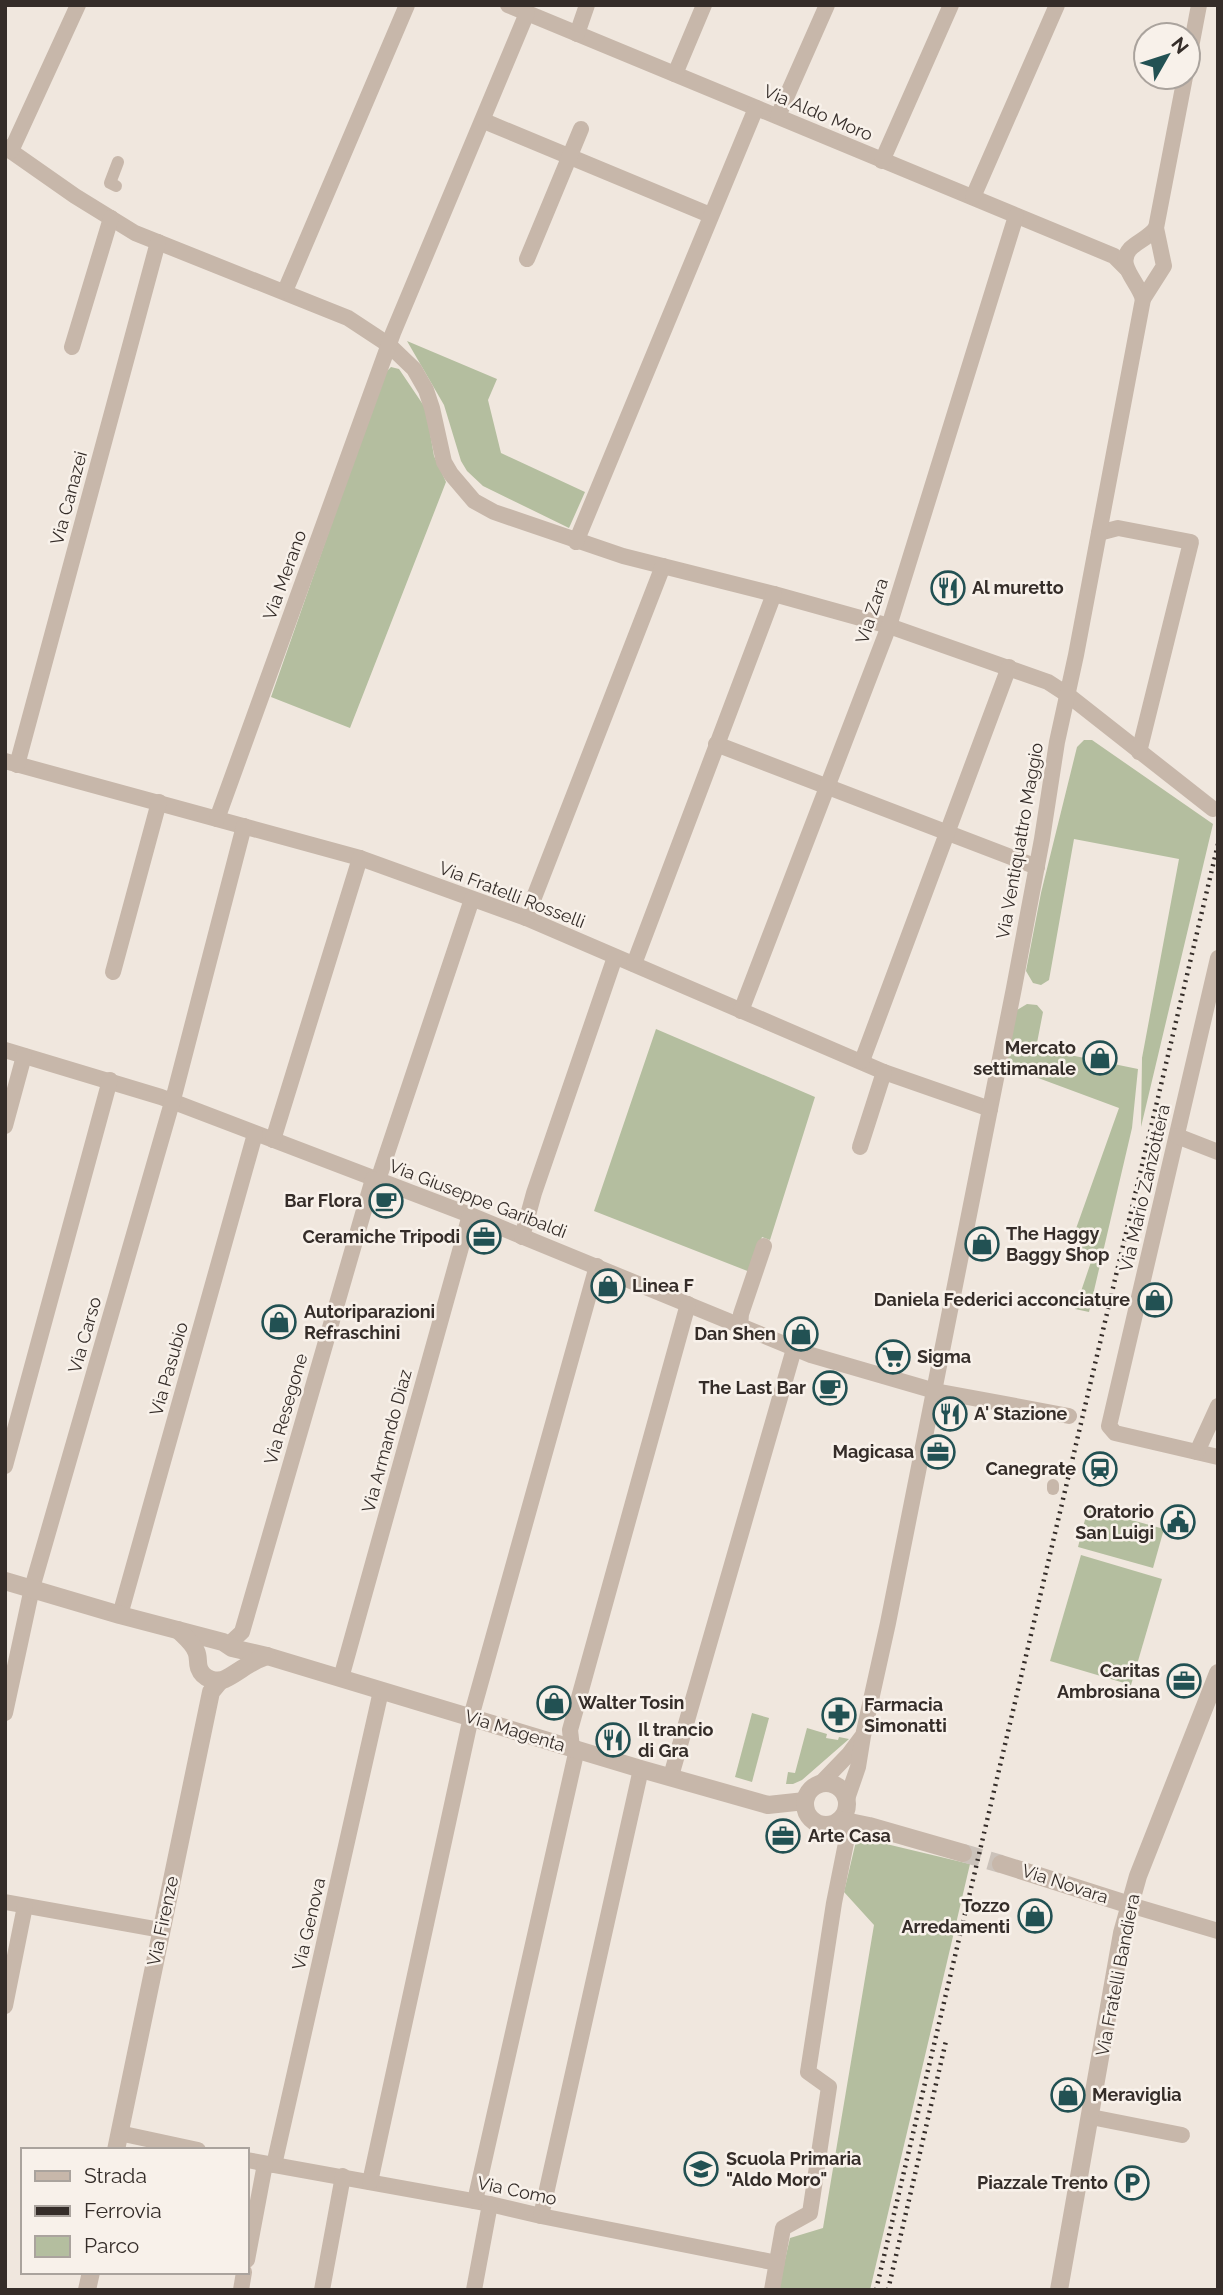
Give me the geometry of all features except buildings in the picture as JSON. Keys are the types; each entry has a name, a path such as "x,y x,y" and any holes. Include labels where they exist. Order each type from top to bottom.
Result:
{"street":[{"path":"78,5 8,149 135,233 348,318 389,345 414,369 426,390 444,461 451,474 474,501 494,512 576,542 889,626 1048,682 1213,809"},
{"path":"285,291 407,5"},
{"name":"Via Aldo Moro","path":"508,5 1016,216 1129,260"},
{"path":"578,34 587,5"},
{"path":"676,74 704,5"},
{"path":"778,117 827,5"},
{"path":"883,161 951,5"},
{"path":"973,197 1057,5"},
{"name":"Via Merano","path":"217,819 389,345 527,13"},
{"path":"1163,255 1156,228 1182,91"},
{"path":"576,542 756,108"},
{"path":"484,121 710,215"},
{"path":"527,258 580,129"},
{"path":"116,186 110,183 118,162"},
{"name":"Via Zara","path":"741,1011 889,626 1016,216"},
{"path":"72,347 111,218"},
{"path":"1129,260 1156,228"},
{"name":"Via Canazei","path":"11,763 158,242"},
{"path":"1129,260 1152,244 1163,255"},
{"name":"Via Ventiquattro Maggio","path":"842,1812 858,1767 935,1391 1037,867 1057,742 1143,299 1163,271 1163,255"},
{"path":"1129,260 1146,282 1156,279"},
{"path":"1129,260 1143,299"},
{"path":"1100,525 1191,542 1139,752"},
{"path":"526,918 663,566"},
{"path":"634,964 774,594"},
{"path":"862,1061 1009,667"},
{"path":"716,744 1037,867"},
{"name":"Via Fratelli Rosselli","path":"11,763 360,858 526,918 884,1072 990,1109"},
{"path":"113,972 159,802"},
{"name":"Via Carso","path":"5,1713 32,1588 174,1097 244,826"},
{"path":"273,1140 360,858"},
{"name":"Via Resegone","path":"226,1645 242,1632 376,1179 472,898"},
{"path":"522,1237 534,1193 615,957"},
{"name":"Via Mario Zanzottera","path":"1197,1452 1115,1433 1110,1426 1218,958"},
{"name":"Via Giuseppe Garibaldi","path":"5,1050 174,1097 255,1134 470,1215 794,1349 935,1391 1069,1416"},
{"path":"5,1126 24,1056"},
{"path":"860,1147 884,1072"},
{"path":"5,1466 110,1080"},
{"name":"Via Pasubio","path":"120,1615 255,1134"},
{"path":"1177,1136 1218,1152"},
{"name":"Via Armando Diaz","path":"341,1678 470,1215"},
{"path":"740,1327 741,1314 764,1246"},
{"path":"370,2182 471,1717 597,1266"},
{"path":"474,2290 483,2203 570,1743 688,1304"},
{"path":"671,1776 794,1349"},
{"path":"1218,1406 1197,1452 1218,1457"},
{"name":"Via Magenta","path":"5,1581 471,1717 570,1743 641,1769 768,1805 805,1801"},
{"path":"178,1630 190,1641 198,1656 199,1669 218,1681"},
{"path":"198,1656 206,1645 226,1645 237,1662 218,1681"},
{"path":"218,1681 245,1664 267,1656"},
{"name":"Via Fratelli Bandiera","path":"1059,2290 1122,1933 1138,1876 1218,1673"},
{"name":"Via Firenze","path":"118,2142 161,1930 218,1681"},
{"name":"Via Genova","path":"248,2256 381,1690"},
{"path":"813,1820 805,1801 810,1789 821,1783 863,1736"},
{"path":"541,2217 641,1769"},
{"path":"772,2290 783,2228 810,2213 829,2087 808,2071 846,1843 840,1787 828,1782 821,1783"},
{"path":"768,1805 827,1825 842,1812"},
{"path":"842,1812 869,1826 963,1853"},
{"name":"Via Novara","path":"1001,1864 1130,1905"},
{"path":"5,1902 161,1930"},
{"path":"1130,1905 1218,1931"},
{"path":"5,2006 25,1906"},
{"path":"1091,2117 1182,2135"},
{"path":"118,2142 178,2148"},
{"name":"Via Como","path":"248,2160 483,2203 541,2217 778,2263"},
{"path":"323,2290 343,2176"}],"green space":[{"path":"407,341 497,379 488,400 501,453 585,492 569,528 483,486 467,471 461,461 444,405"},
{"path":"391,367 399,369 426,409 434,456 446,482 350,728 271,697 384,374"},
{"path":"1084,740 1092,740 1213,824 1141,1127 1142,1058 1179,859 1074,839 1049,980 1041,985 1033,983 1026,971 1041,893 1077,747"},
{"path":"1027,1004 1037,1005 1043,1012 1036,1048 1138,1069 1132,1128 1089,1312 1075,1309 1093,1256 1068,1251 1119,1108 1003,1065 1017,1010"},
{"path":"656,1029 815,1097 770,1240 762,1237 750,1272 594,1211"},
{"path":"1088,1508 1164,1529 1153,1568 1078,1547"},
{"path":"1081,1555 1162,1579 1131,1685 1050,1661"},
{"path":"752,1713 769,1718 752,1782 735,1777"},
{"path":"807,1728 827,1734 826,1738 849,1739 802,1780 786,1784 788,1772 795,1773"},
{"path":"857,1837 970,1864 870,2290 778,2290 790,2238 823,2228 874,1925 844,1892"}],"tunnel":[{"path":"963,1853 1001,1864"}],"railway":[{"path":"876,2290 1218,844"},
{"path":"888,2290 946,2041"}],"place":[{"name":"Al muretto","path":"948,588"},
{"name":"Mercato settimanale","path":"1100,1058"},
{"name":"Bar Flora","path":"386,1201"},
{"name":"Ceramiche Tripodi","path":"484,1237"},
{"name":"The Haggy Baggy Shop","path":"982,1244"},
{"name":"Linea F","path":"608,1286"},
{"name":"Daniela Federici acconciature","path":"1155,1300"},
{"name":"Autoriparazioni Refraschini","path":"279,1322"},
{"name":"Dan Shen","path":"801,1334"},
{"name":"Sigma","path":"893,1357"},
{"name":"The Last Bar","path":"830,1388"},
{"name":"A' Stazione","path":"950,1414"},
{"name":"Magicasa","path":"938,1452"},
{"name":"Canegrate","path":"1100,1469"},
{"name":"Oratorio San Luigi","path":"1178,1522"},
{"name":"Caritas Ambrosiana","path":"1184,1681"},
{"name":"Walter Tosin","path":"554,1703"},
{"name":"Farmacia Simonatti","path":"839,1715"},
{"name":"Il trancio di Gra","path":"613,1740"},
{"name":"Arte Casa","path":"783,1836"},
{"name":"Tozzo Arredamenti","path":"1035,1916"},
{"name":"Meraviglia","path":"1068,2095"},
{"name":"Scuola Primaria \"Aldo Moro\"","path":"701,2169"},
{"name":"Piazzale Trento","path":"1132,2183"}]}
